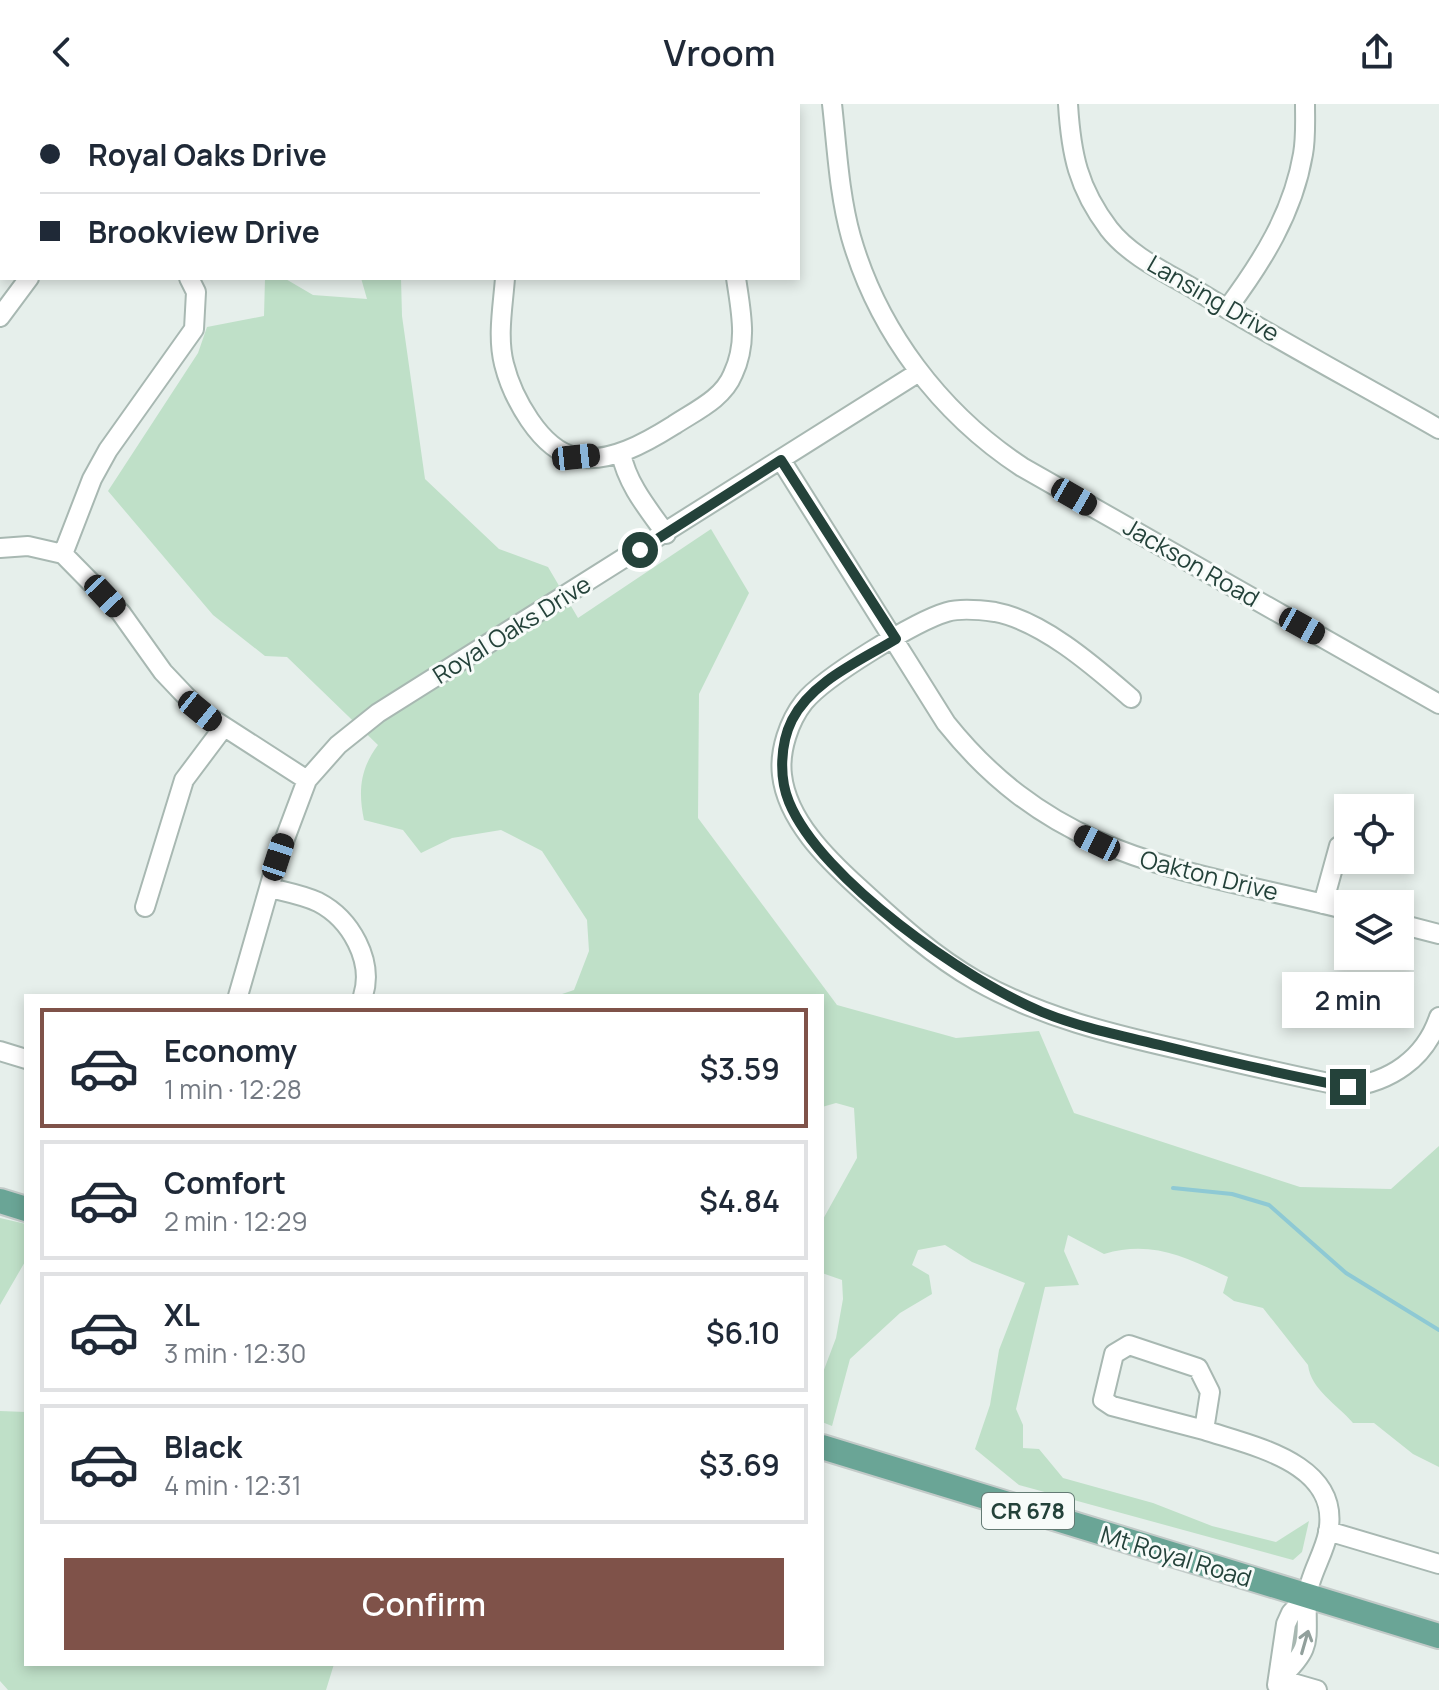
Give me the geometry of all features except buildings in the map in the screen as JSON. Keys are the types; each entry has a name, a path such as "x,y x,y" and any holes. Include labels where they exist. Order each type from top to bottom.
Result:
{"main road":[{"path":"0,1201 24,1208"},
{"name":"Mt Royal Road","path":"824,1448 1439,1636"}],"street":[{"name":"Jackson Road","path":"832,104 842,194 857,253 887,324 919,372 964,421 1022,467 1439,704"},
{"name":"Lansing Drive","path":"1068,104 1071,152 1081,182 1110,230 1141,257 1439,429"},
{"path":"1227,309 1263,261 1295,187 1304,151 1305,104"},
{"path":"0,317 28,280"},
{"path":"63,554 92,479 108,450 194,329 196,292 190,280"},
{"path":"505,280 501,339 504,363 525,414 544,437 576,457 621,453 659,434 718,396 733,376 744,340 736,280"},
{"name":"Royal Oaks Drive","path":"239,994 307,780 338,745 378,713 919,372"},
{"path":"621,453 624,468 641,499 666,534"},
{"name":"Oakton Drive","path":"781,460 946,723 964,747 1016,794 1072,831 1130,857 1334,907"},
{"path":"0,548 28,546 63,554 121,613 184,695 223,728 307,780"},
{"path":"1131,698 1081,656 1029,626 997,612 948,611 826,682 805,700 791,721 782,774 796,816 833,862 941,958 1021,1002 1094,1029 1348,1087 1372,1084 1408,1065 1423,1049 1439,1017"},
{"path":"145,907 184,780 223,728"},
{"path":"1323,904 1334,864"},
{"path":"270,888 319,903 340,919 364,956 368,979 364,994"},
{"path":"1414,928 1439,934"},
{"path":"0,1051 24,1058"},
{"path":"1204,1430 1210,1392 1198,1368 1129,1345 1120,1347 1107,1378 1103,1400 1112,1406 1204,1430 1282,1456 1305,1471 1321,1492 1328,1531 1307,1596 1309,1626 1305,1650 1277,1685"},
{"path":"1328,1531 1439,1564"},
{"path":"1277,1685 1317,1690"}],"green space":[{"path":"265,280 287,280 313,295 367,299 362,280 401,280 402,316 425,479 499,549 548,567 578,618 711,529 749,593 699,694 698,818 837,1005 956,1038 1039,1031 1074,1113 1300,1187 1391,1189 1439,1146 1439,1467 1413,1454 1374,1423 1353,1423 1319,1389 1308,1365 1263,1308 1234,1301 1223,1293 1228,1277 1183,1257 1153,1250 1121,1250 1104,1254 1068,1235 1064,1251 1079,1285 1045,1287 1016,1409 1023,1425 1023,1448 1039,1449 1063,1478 1153,1503 1212,1526 1276,1542 1309,1521 1302,1552 1293,1560 1019,1485 975,1449 990,1405 999,1350 1025,1283 972,1262 945,1245 918,1250 912,1265 929,1275 932,1294 900,1313 850,1359 832,1426 824,1423 824,1370 836,1338 843,1299 842,1280 824,1274 824,1217 857,1158 854,1108 836,1103 824,1106 824,994 562,994 574,990 589,951 587,920 542,851 501,830 452,838 421,853 403,830 364,820 362,781 367,763 378,745 287,657 265,656 213,615 108,491 198,353 207,327 264,316"},
{"path":"0,1218 24,1224 24,1263 0,1305"},
{"path":"0,1411 24,1412 24,1666 333,1666 326,1690 8,1690 0,1681"}],"waterway":[{"path":"1173,1188 1232,1194 1269,1205 1346,1273 1439,1330"}],"route":[{"path":"640,550 781,460 896,639 826,682 805,700 791,721 784,747 782,774 788,801 796,816 842,873 941,958 978,981 1043,1013 1094,1029 1348,1087"}]}
